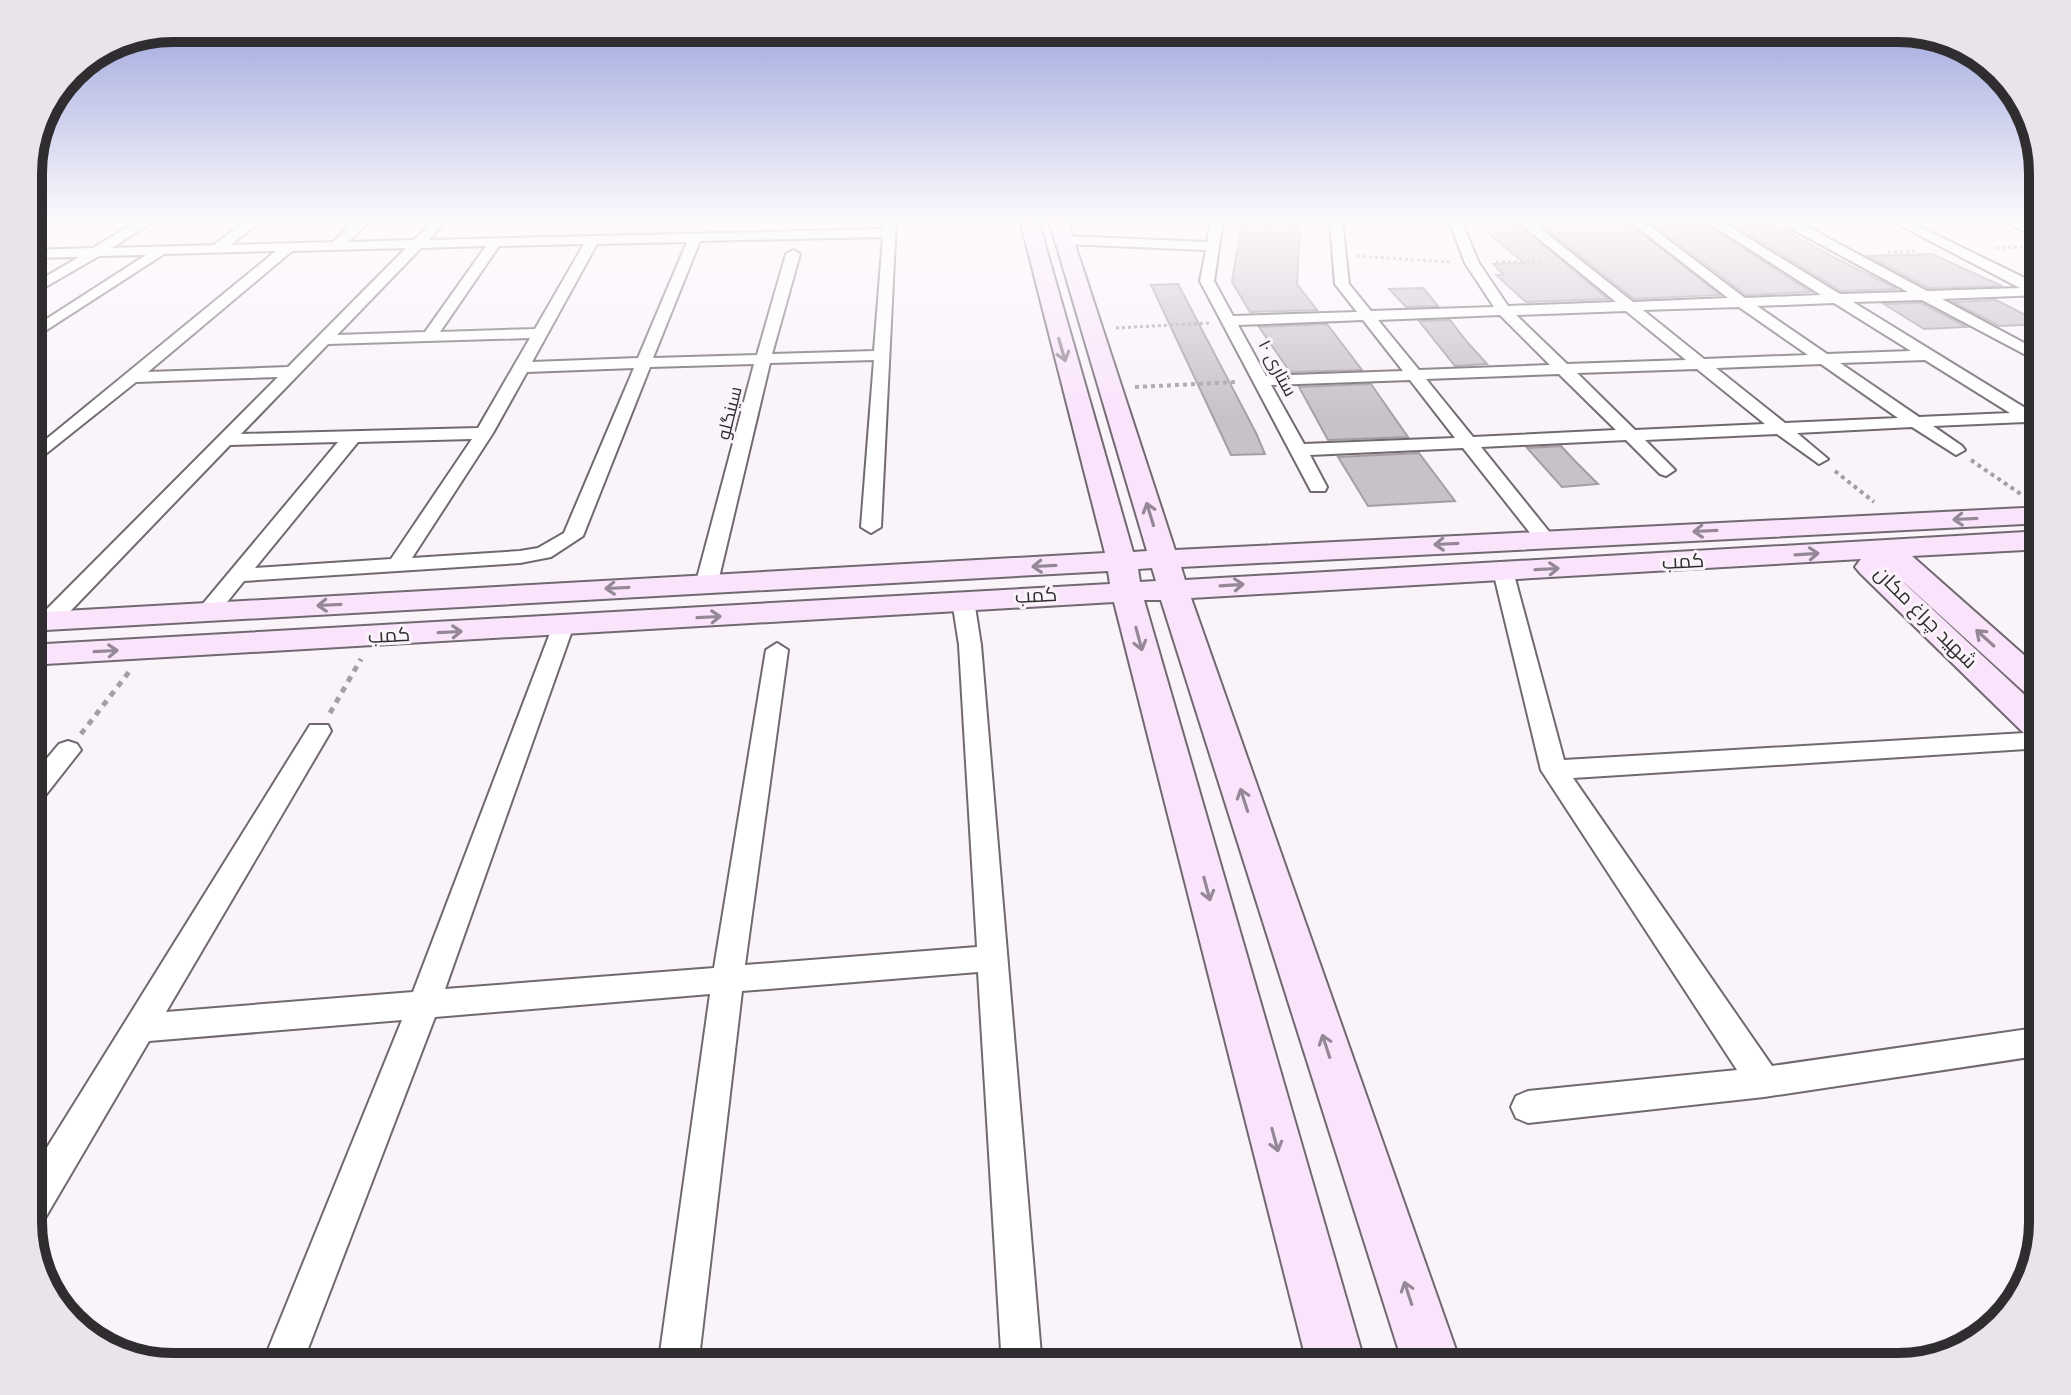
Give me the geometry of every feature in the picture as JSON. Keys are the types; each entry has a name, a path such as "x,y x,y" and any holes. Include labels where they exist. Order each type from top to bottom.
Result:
{"street":[{"path":"42,329 109,285"},
{"path":"42,451 243,285"},
{"path":"42,618 226,440 379,285"},
{"path":"429,337 465,285"},
{"path":"397,565 484,433 568,285"},
{"path":"236,575 520,557 562,546 573,536 675,285"},
{"name":"سینگلو","path":"707,582 784,285"},
{"path":"871,527 887,285"},
{"path":"1045,285 1333,1353"},
{"path":"1079,285 1173,589 1428,1353"},
{"name":"ستاری ۱۰","path":"1209,285 1318,487"},
{"path":"1343,285 1545,539"},
{"path":"1487,285 1503,310 1666,470"},
{"path":"1602,285 1819,459"},
{"path":"1719,285 1920,422 1956,450"},
{"path":"1815,285 2029,418"},
{"path":"1906,285 2029,351"},
{"path":"1230,321 2029,291"},
{"path":"325,340 541,333"},
{"path":"522,367 883,355"},
{"path":"1262,381 1927,355"},
{"path":"132,377 292,372"},
{"path":"1299,450 1920,422 2029,422"},
{"path":"226,440 484,433"},
{"path":"207,612 353,436"},
{"name":"کمب","path":"42,622 707,582 1124,576 1173,589 1503,571 1891,531 2029,509"},
{"name":"کمب","path":"42,654 963,600 1124,576 1545,539 1891,531 2029,539"},
{"name":"شهید چراغ مکان","path":"2029,675 1891,531 1870,567 2029,718"},
{"path":"1503,571 1554,770 1764,1082"},
{"path":"963,600 970,645 1021,1353"},
{"path":"375,635 396,601"},
{"path":"287,1353 424,1004 563,625"},
{"path":"680,1353 728,979 777,650"},
{"path":"1994,684 2029,686"},
{"path":"42,1188 319,731"},
{"path":"1554,770 2029,741"},
{"path":"42,782 68,750"},
{"path":"137,1028 992,958"},
{"path":"1528,1107 1764,1082 2029,1043"}],"path":[{"path":"1093,330 1230,321"},
{"path":"1111,388 1262,381"},
{"path":"1956,450 2029,502"},
{"path":"1819,459 1891,531"},
{"path":"319,731 375,635"},
{"path":"68,750 148,648"}],"building":[{"path":"1151,285 1179,285 1265,454 1231,455"},
{"path":"1234,285 1298,285 1317,310 1250,312"},
{"path":"1507,285 1591,285 1608,299 1526,302"},
{"path":"1617,285 1707,285 1720,295 1634,299"},
{"path":"1733,285 1800,285 1811,292 1746,295"},
{"path":"1831,285 1889,285 1897,289 1841,291"},
{"path":"1923,285 2002,286 1928,288"},
{"path":"1423,288 1438,306 1406,307 1389,289"},
{"path":"1996,300 2029,317 2029,325 1999,326 1953,302"},
{"path":"1921,303 1967,327 1924,329 1884,304"},
{"path":"1450,320 1487,364 1455,366 1419,321"},
{"path":"1327,324 1362,370 1290,372 1259,327"},
{"path":"1371,384 1408,437 1328,440 1299,387"},
{"path":"1561,446 1598,484 1562,487 1527,448"},
{"path":"1419,453 1455,501 1368,506 1338,457"}]}
